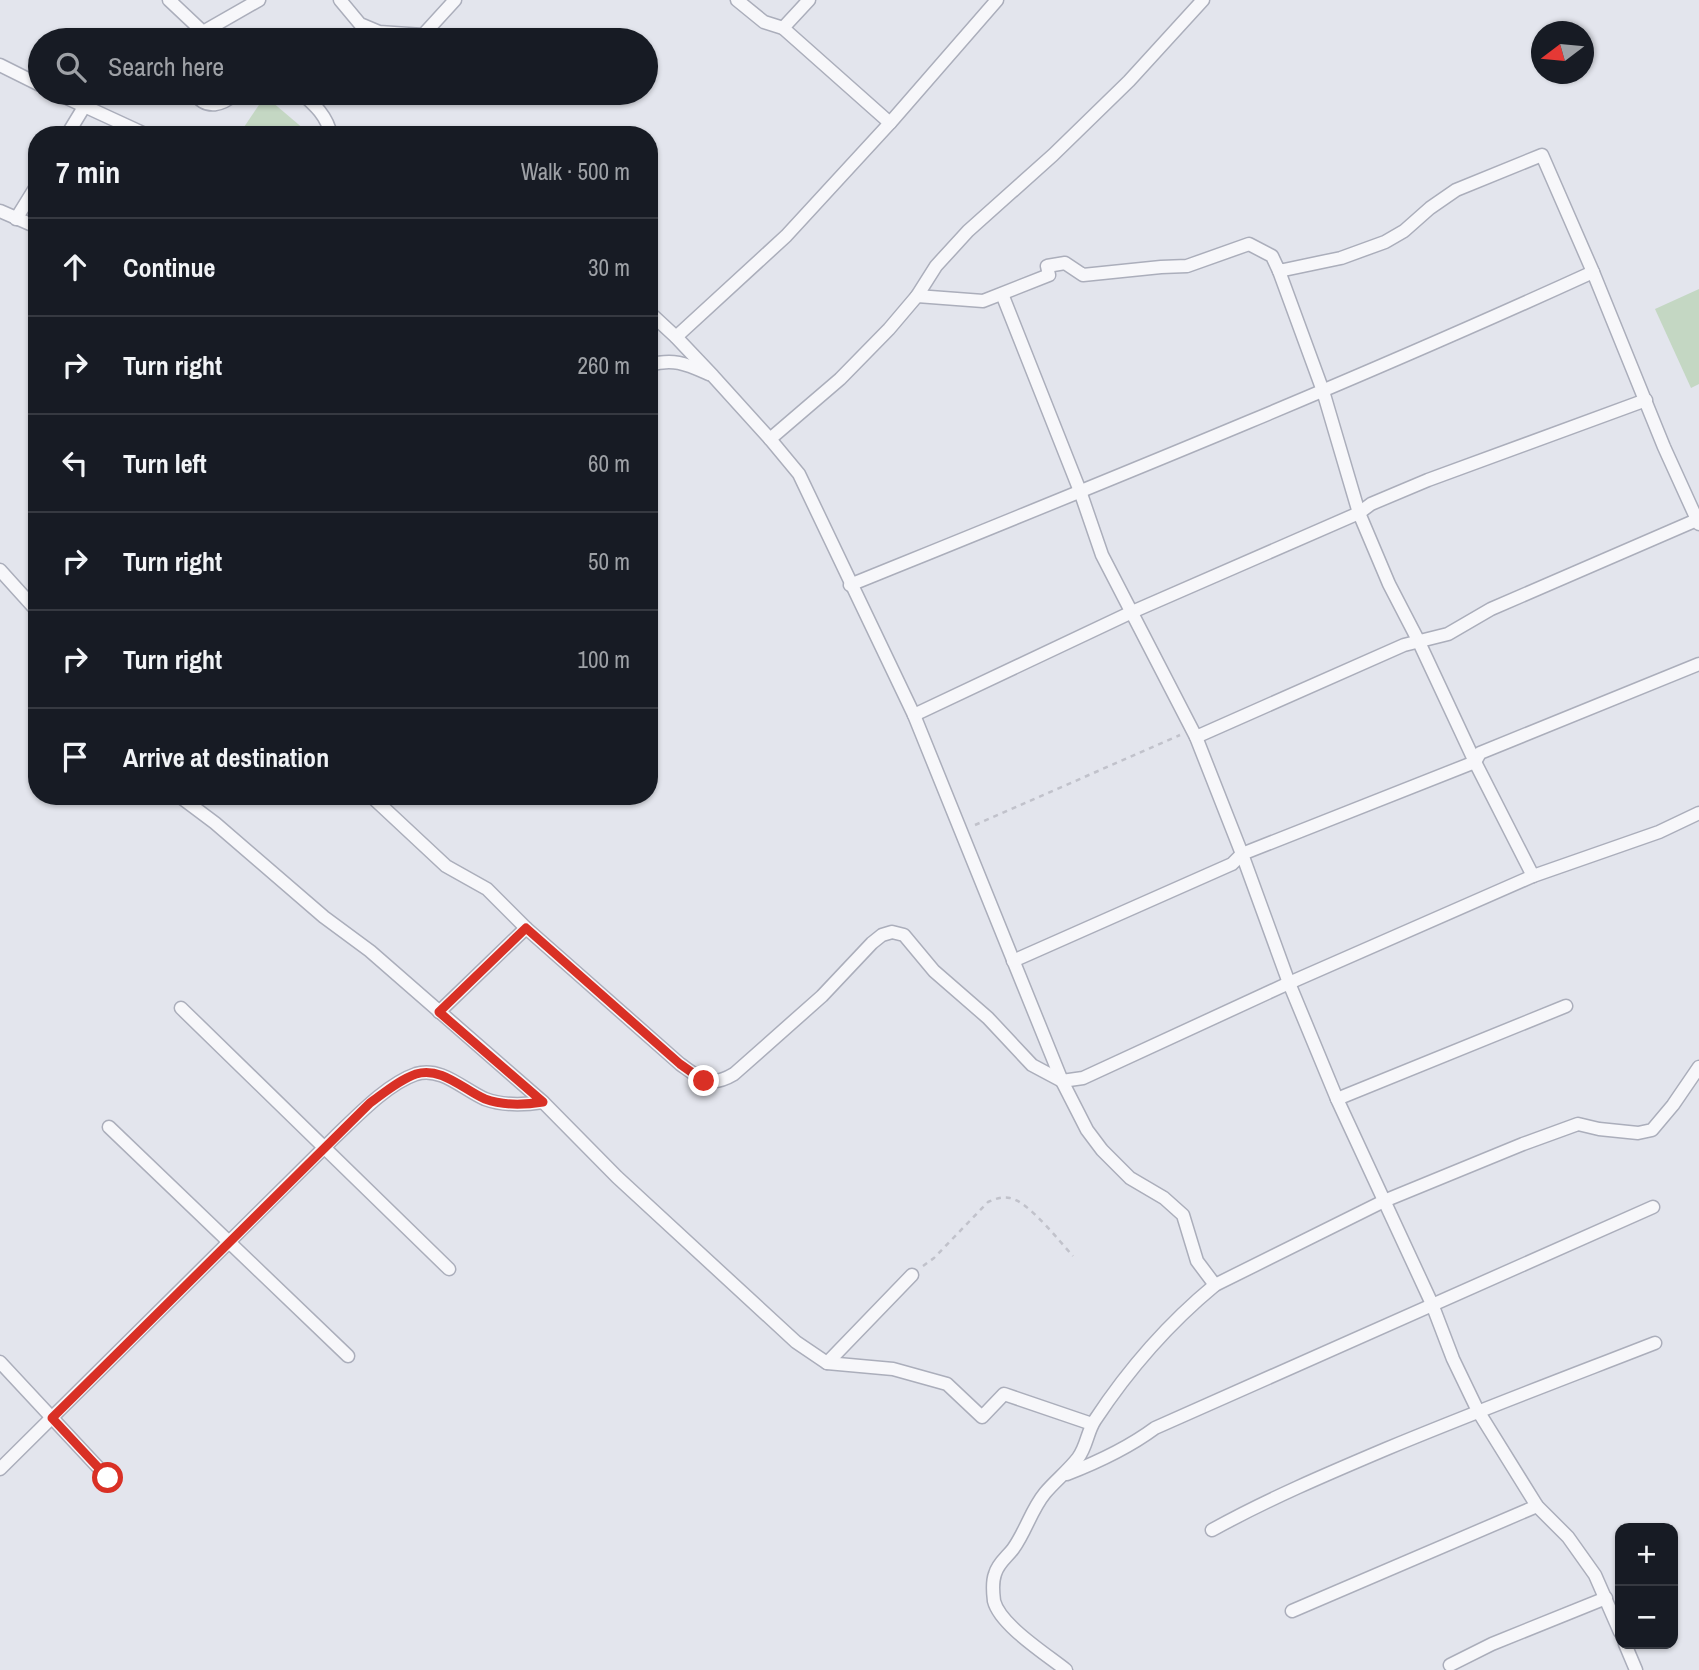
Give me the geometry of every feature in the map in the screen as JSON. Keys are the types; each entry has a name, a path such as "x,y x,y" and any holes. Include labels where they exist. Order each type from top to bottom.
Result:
{"street":[{"path":"169,0 191,28"},
{"path":"211,28 259,0"},
{"path":"340,0 360,24 370,28"},
{"path":"429,28 455,0"},
{"path":"737,0 764,22 783,28 890,123"},
{"path":"783,28 809,0"},
{"path":"676,337 786,236 890,123 997,0"},
{"path":"770,439 840,379 918,296 936,265 968,231 1043,164 1129,81 1203,0"},
{"path":"0,65 28,79"},
{"path":"80,105 127,126"},
{"path":"316,105 328,126"},
{"path":"72,126 84,107"},
{"path":"1195,733 1418,640 1448,634 1491,609 1698,521 1664,447 1542,155 1457,190 1430,208 1404,231 1385,242 1341,258 1279,271"},
{"path":"16,219 28,200"},
{"path":"0,211 28,224"},
{"path":"918,296 983,301 1049,275 1047,266 1065,263 1083,275 1188,267 1249,244 1272,256 1323,391 1359,513 1389,584 1532,876"},
{"path":"850,585 1323,391 1593,272"},
{"path":"1002,294 1080,491 1102,555 1195,733 1289,983 1337,1099 1432,1304 1453,1359 1478,1411 1536,1506 1568,1537 1584,1558 1595,1575 1615,1620"},
{"path":"658,321 713,376 799,474 914,715 1062,1081 1087,1130 1102,1150 1130,1178 1164,1198 1183,1215 1197,1261 1215,1285"},
{"path":"658,363 679,362 713,376"},
{"path":"914,715 1132,612 1359,513 1371,504 1427,480 1646,400"},
{"path":"0,570 28,601"},
{"path":"1013,961 1232,864 1242,854 1475,762 1480,753 1699,664"},
{"path":"191,805 370,951 543,1102 680,1236 796,1342 827,1363 893,1369 947,1384 982,1418 1003,1394 1092,1424"},
{"path":"381,805 446,866 486,889 526,928 680,1064 704,1081 723,1080 734,1074 822,996 872,943 882,935 892,932 904,935 934,971 988,1018 1032,1065 1062,1081 1083,1078 1289,983 1532,876 1659,832 1699,813"},
{"path":"439,1012 526,928"},
{"path":"1337,1099 1566,1006"},
{"path":"181,1008 449,1269"},
{"path":"1066,1670 1008,1624 999,1613 993,1589 995,1574 1022,1534 1044,1494 1079,1457 1092,1424 1122,1381 1200,1298 1215,1285 1384,1201 1522,1144 1578,1124 1638,1133 1652,1130 1699,1067"},
{"path":"0,1469 370,1103 398,1083 418,1073 439,1074 484,1098 520,1105 543,1102"},
{"path":"109,1127 348,1356"},
{"path":"1063,1475 1091,1465 1155,1428 1653,1207"},
{"path":"827,1363 912,1275"},
{"path":"1212,1530 1252,1507 1294,1488 1478,1411 1655,1343"},
{"path":"0,1362 108,1478"},
{"path":"1292,1611 1536,1506"},
{"path":"1450,1665 1492,1644 1606,1598"},
{"path":"1627,1649 1636,1670"}],"path":[{"path":"961,831 1195,733"},
{"path":"912,1275 934,1258 988,1202 999,1198 1012,1198 1028,1208 1073,1256"}],"green space":[{"path":"259,105 276,105 300,126 245,126"},
{"path":"1699,289 1699,384 1691,388 1655,309"}],"route":[{"path":"108,1478 52,1418 370,1103 398,1083 418,1073 439,1074 484,1098 504,1103 520,1105 543,1102 439,1012 526,928 680,1064 704,1081"}]}
